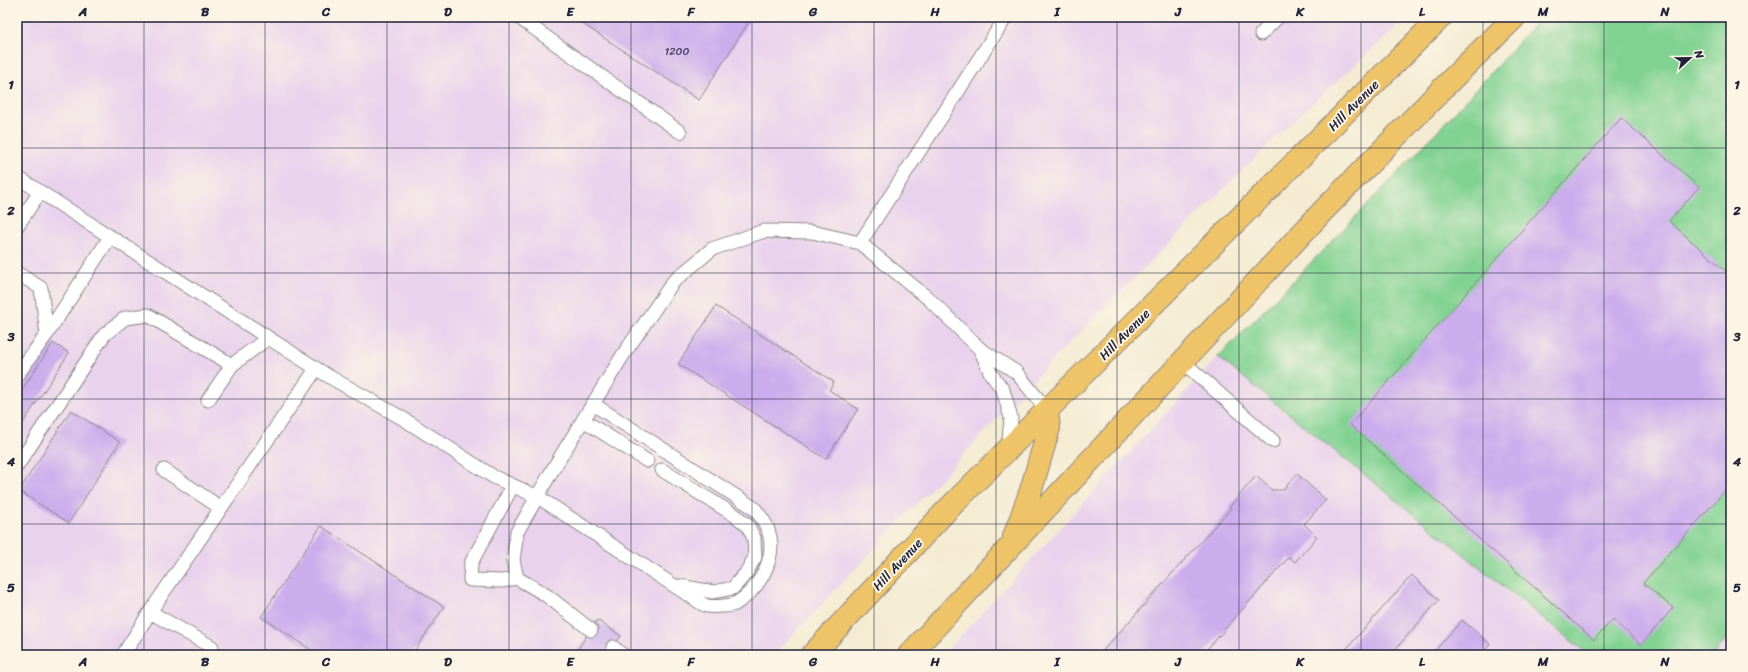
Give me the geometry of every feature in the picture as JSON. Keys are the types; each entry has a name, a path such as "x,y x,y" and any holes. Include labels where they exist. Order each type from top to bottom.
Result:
{"main road":[{"name":"Hill Avenue","path":"812,655 945,512 1441,17"},
{"path":"909,655 1322,212 1515,17"},
{"path":"1011,546 1031,490 1049,428 1047,410"}],"lane":[{"path":"518,17 680,132"},
{"path":"860,243 1006,17"},
{"path":"1260,34 1278,17"},
{"path":"17,177 316,369 402,418 494,477 512,487 538,497 673,585 708,606 734,605 752,591 764,574 771,552 770,537 764,519 754,508 593,404"},
{"path":"17,226 40,192"},
{"path":"517,578 513,560 517,532 623,355 673,282 712,249 764,231 812,232 860,243 929,299 980,349 1016,372 1047,410"},
{"path":"17,375 110,237"},
{"path":"17,273 41,288 46,334"},
{"path":"17,466 104,335 125,318 148,314 232,365"},
{"path":"208,400 232,365 268,338"},
{"path":"980,349 991,374 1003,390 1010,418 1008,450"},
{"path":"1183,362 1272,441"},
{"path":"123,655 150,612 316,369"},
{"path":"583,420 647,461"},
{"path":"164,470 221,508"},
{"path":"662,470 736,516 748,526 754,538 755,557 746,573 732,588 713,592 673,585"},
{"path":"512,487 471,563 470,580 503,581 517,578 546,595 591,630"},
{"path":"150,612 212,647"}],"shaded area":[{"path":"17,17 1408,17 1276,137 1065,347 774,655 17,655"},
{"path":"1541,17 1731,17 1731,655 943,655 1218,357 1308,266 1478,89"}],"green space":[{"path":"1541,17 1731,17 1731,632 1714,655 1589,655 1218,357 1423,147"}],"building":[{"path":"572,17 752,17 699,100"},
{"path":"1621,118 1699,187 1669,221 1730,275 1731,273 1731,484 1643,583 1673,608 1641,645 1613,619 1594,640 1350,425"},
{"path":"716,306 834,382 829,390 858,409 826,459 678,364"},
{"path":"53,343 69,353 17,432 17,397"},
{"path":"71,410 120,442 69,523 19,491"},
{"path":"1297,474 1326,500 1304,524 1317,537 1295,562 1289,557 1202,655 1099,655 1231,508 1229,507 1256,476 1272,490 1283,490"},
{"path":"321,526 444,607 412,655 319,655 261,617"},
{"path":"1412,575 1439,600 1390,655 1341,655"},
{"path":"597,620 621,636 608,655 574,655"},
{"path":"1462,620 1490,644 1481,655 1431,655"}]}
